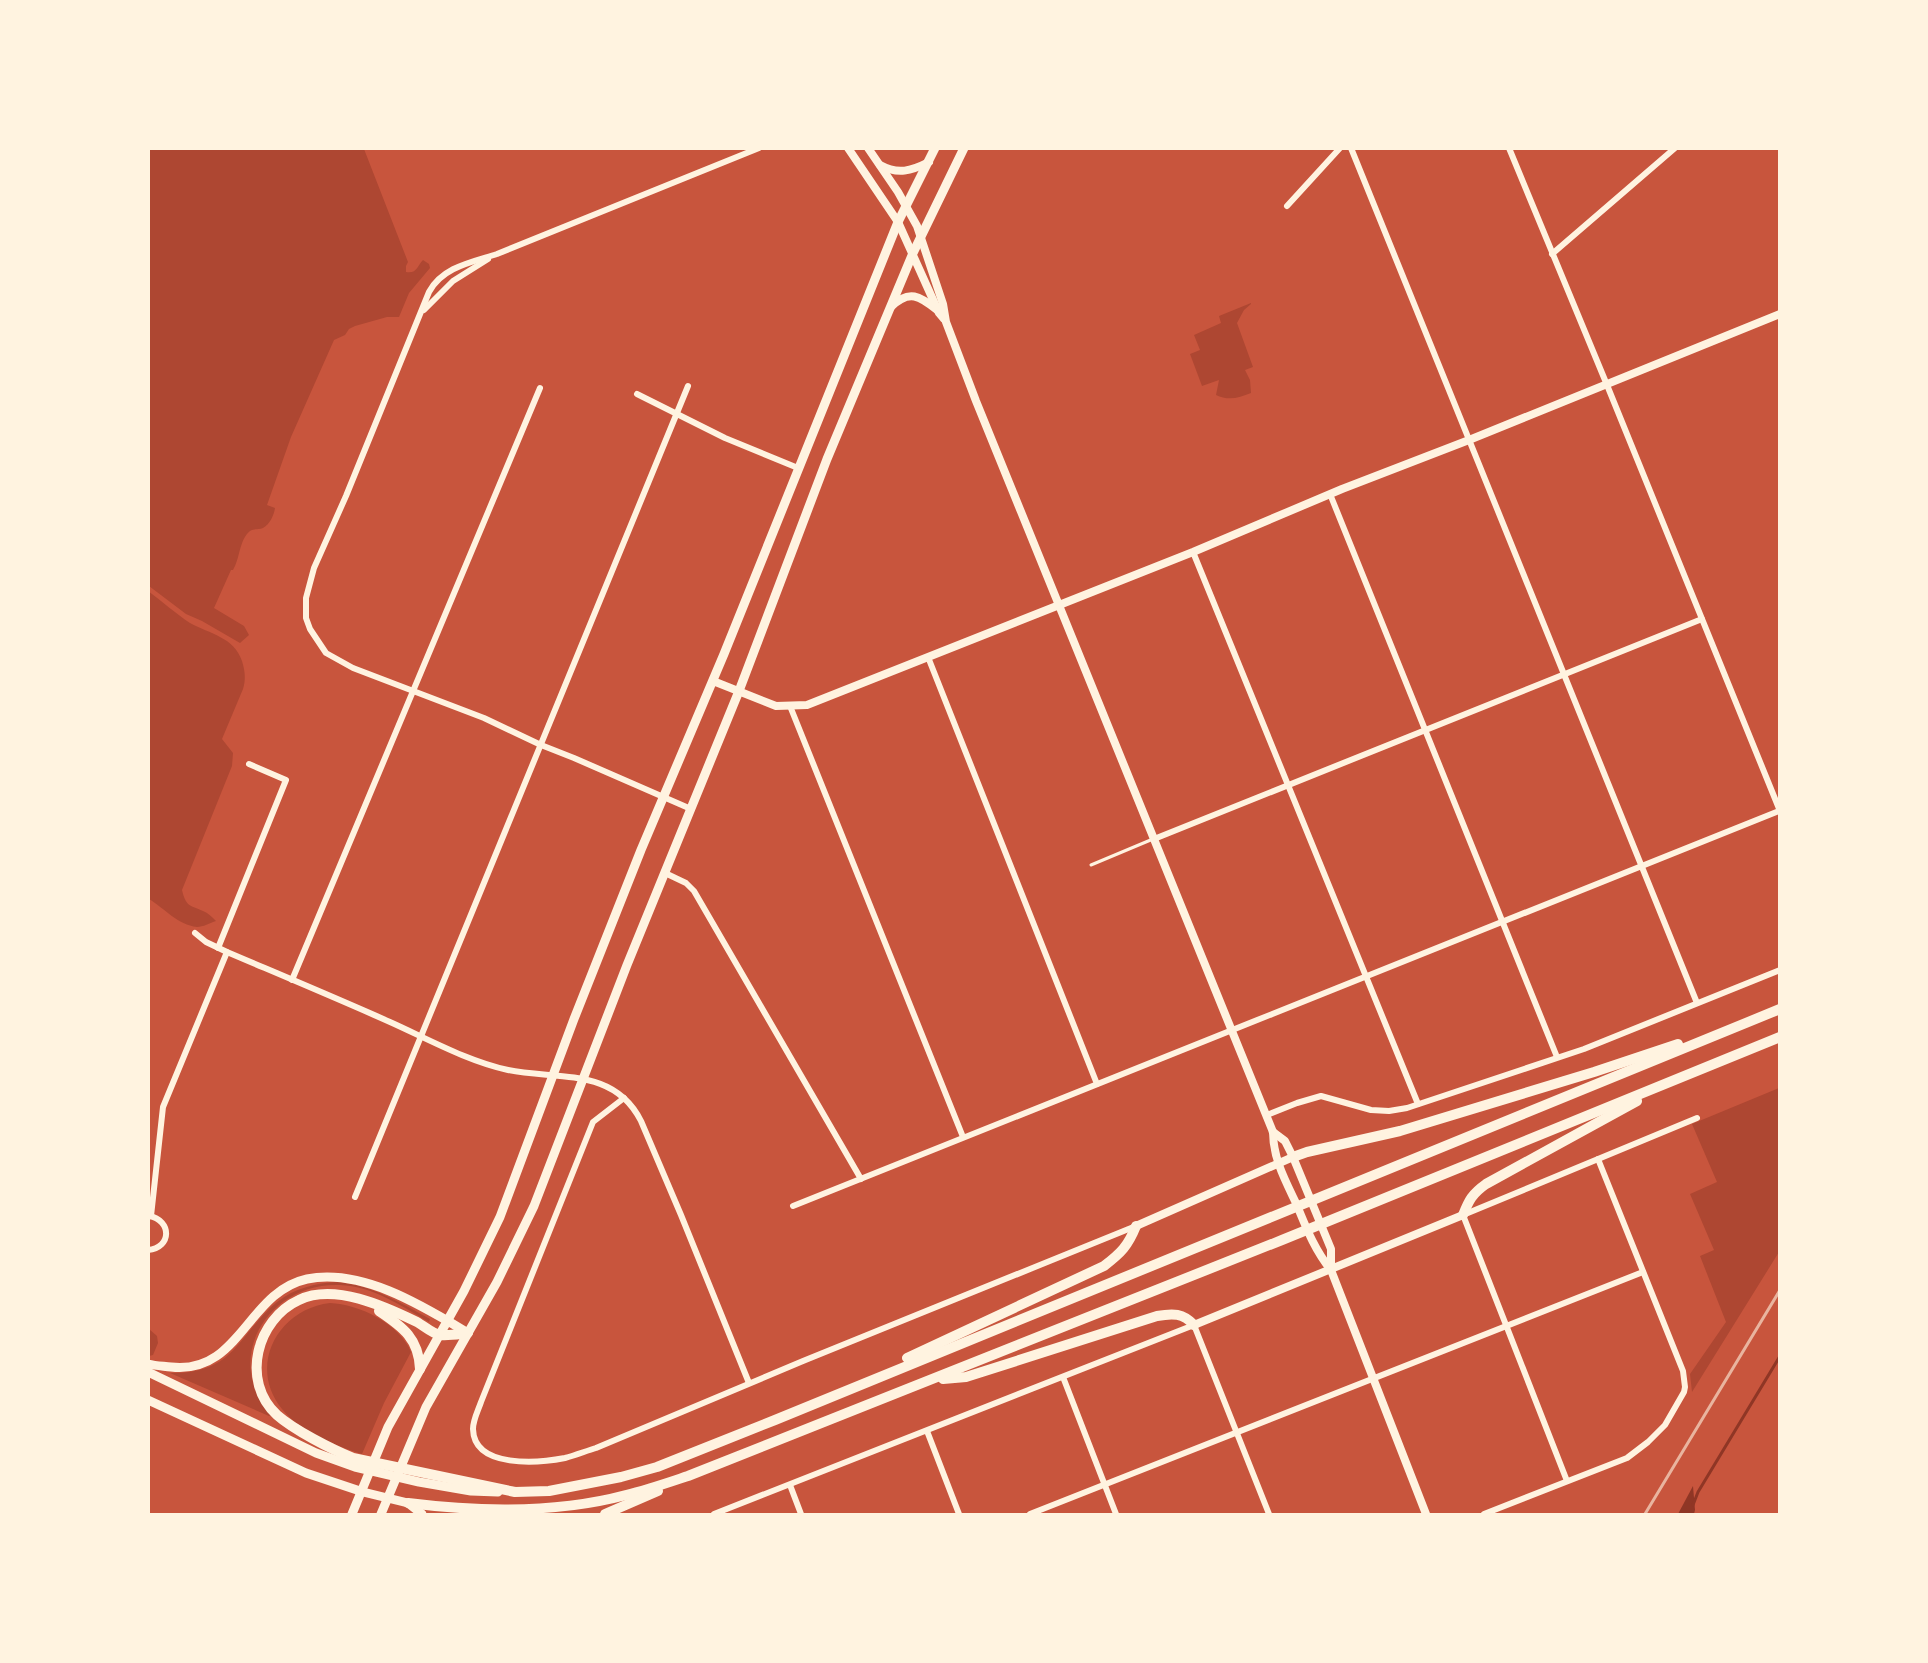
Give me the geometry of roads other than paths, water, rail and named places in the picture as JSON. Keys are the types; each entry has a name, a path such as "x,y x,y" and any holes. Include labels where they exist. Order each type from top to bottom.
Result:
{"highway":[{"path":"468,1333 439,1335 398,1314 363,1301 338,1294 318,1294 293,1303 273,1319 259,1347 256,1367 261,1388 278,1416 323,1444 352,1458 515,1492 549,1491 621,1477 657,1467 775,1420 1779,1009"},
{"path":"1293,1157 1400,1131 1735,1027"},
{"path":"408,1503 452,1509 551,1508 625,1496 688,1476 1282,1240 1779,1037"},
{"path":"1463,1215 1474,1192 1486,1184 1687,1075"},
{"path":"775,1420 1104,1266 1120,1254 1130,1241 1136,1226"},
{"path":"363,1301 405,1330 417,1349 420,1370"},
{"path":"931,1380 966,1377 1171,1313 1181,1315 1194,1325"},
{"path":"605,1515 642,1500 688,1476"}],"main road":[{"path":"352,1515 388,1427 494,1233 615,914 898,222 935,148"},
{"path":"381,1515 431,1399 521,1237 739,691 827,459 913,253 964,148"},
{"path":"148,1364 186,1369 209,1362 228,1348 270,1299 290,1286 307,1279 326,1277 359,1281 405,1298 434,1312 468,1333"},
{"path":"148,1372 316,1453 355,1467 471,1491 515,1492"},
{"path":"148,1400 306,1473 363,1492 408,1503 422,1515"}],"street":[{"path":"691,809 484,718 353,668 326,653 310,629 305,612 306,598 314,568 432,285 444,273 497,254 759,148"},
{"path":"848,148 898,222 939,313"},
{"path":"868,148 907,206 921,237 943,304 946,322 980,411 1267,1115 1273,1132 1273,1147 1278,1164 1309,1236 1318,1254 1331,1270 1426,1515"},
{"path":"1287,206 1340,148"},
{"path":"1351,148 1697,1003"},
{"path":"793,1206 1779,811 1608,385 1509,148"},
{"path":"1552,254 1675,148"},
{"path":"879,165 893,171 905,172 929,162"},
{"path":"420,316 453,281 497,254"},
{"path":"888,311 900,299 911,296 921,298 946,322"},
{"path":"712,681 776,706 807,705 1193,552 1330,494 1608,385 1779,314"},
{"path":"355,1197 688,386"},
{"path":"292,980 540,388"},
{"path":"637,394 725,438 798,468"},
{"path":"1330,494 1557,1058"},
{"path":"1193,552 1419,1104"},
{"path":"1154,839 1702,619"},
{"path":"928,657 1097,1084"},
{"path":"790,706 963,1137"},
{"path":"218,948 286,780 249,764"},
{"path":"665,873 686,883 694,891 861,1179"},
{"path":"195,933 218,948 421,1037 491,1065 520,1072 583,1079 603,1084 624,1098 639,1117 662,1168 749,1383"},
{"path":"148,1250 162,1245 166,1235 161,1220 150,1216 163,1107 227,952"},
{"path":"1267,1115 1321,1096 1371,1110 1389,1111 1419,1104 1608,1040 1779,970"},
{"path":"624,1098 593,1122 474,1420 475,1439 488,1455 504,1460 545,1461 596,1448 749,1383 1136,1226 1293,1157"},
{"path":"714,1515 1331,1270 1697,1118"},
{"path":"1273,1132 1285,1141 1293,1157 1331,1249 1331,1270"},
{"path":"1484,1515 1627,1458 1665,1425 1684,1392 1683,1371 1598,1159"},
{"path":"1463,1215 1568,1481"},
{"path":"1030,1515 1643,1272"},
{"path":"1194,1325 1269,1515"},
{"path":"1063,1377 1116,1515"},
{"path":"927,1431 959,1515"},
{"path":"790,1485 801,1515"}],"lane":[{"path":"1091,865 1154,839"}],"waterway":[{"path":"1693,1505 1698,1492 1780,1356"}],"railway":[{"path":"1645,1514 1780,1290"}]}
